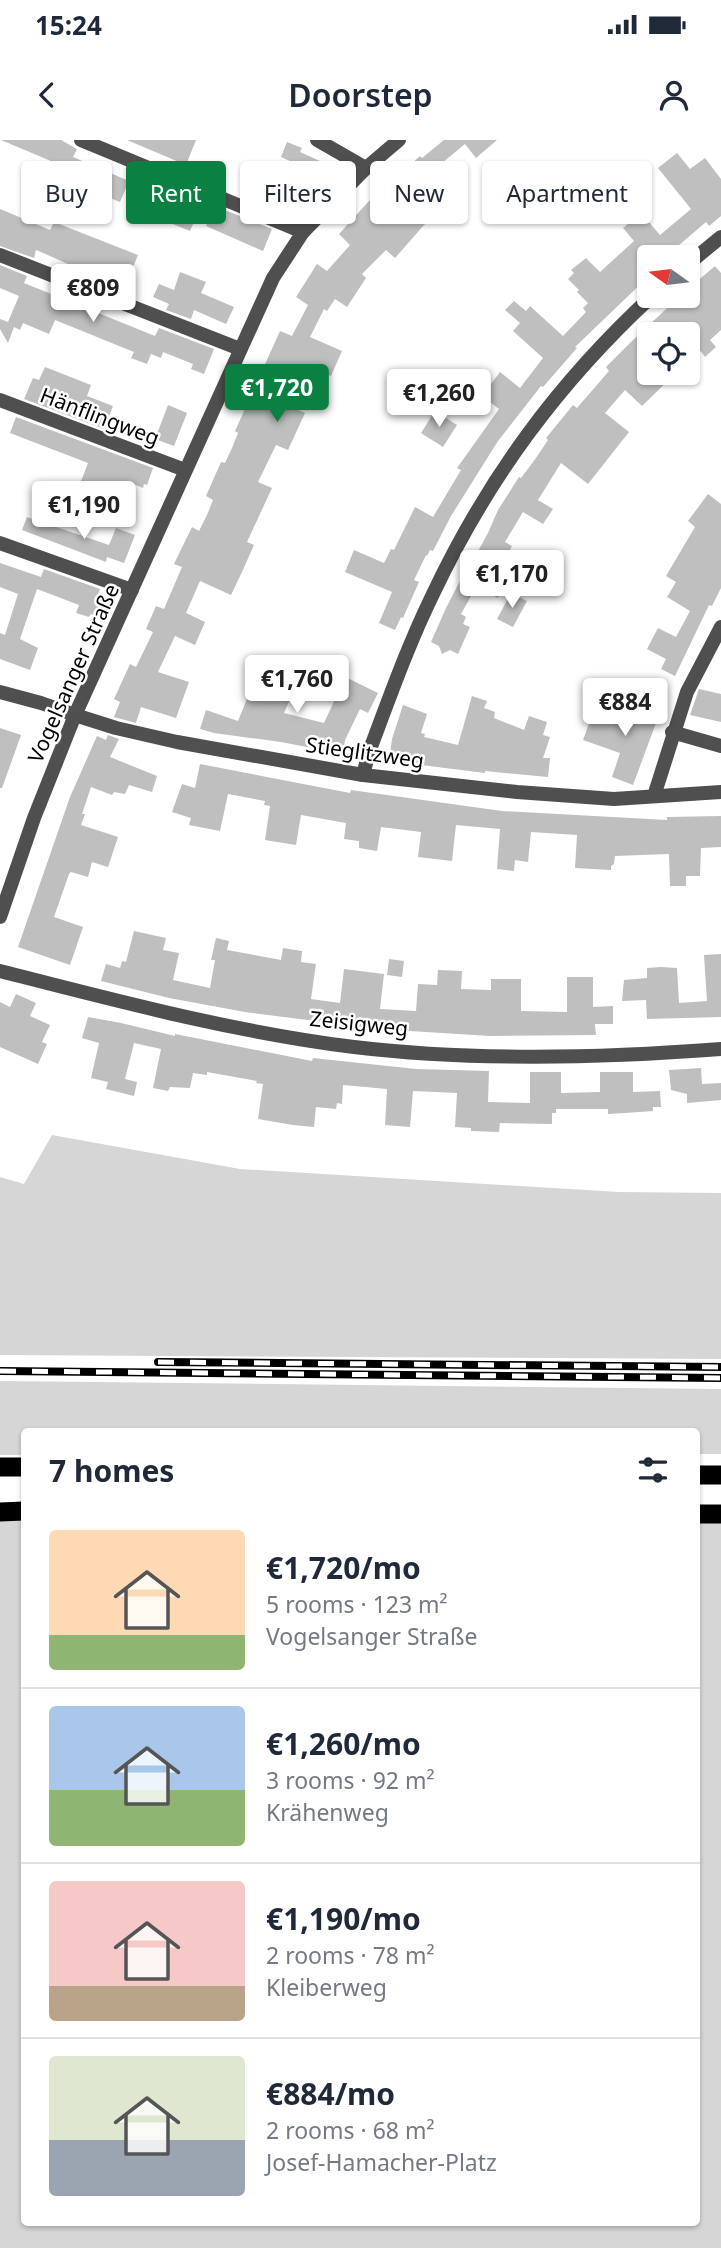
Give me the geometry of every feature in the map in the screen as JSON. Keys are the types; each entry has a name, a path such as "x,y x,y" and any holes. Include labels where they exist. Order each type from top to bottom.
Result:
{"highway":[{"path":"0,1467 21,1467"},
{"path":"700,1475 721,1475"},
{"path":"0,1512 21,1511"},
{"path":"700,1514 721,1514"}],"street":[{"path":"81,140 303,232"},
{"path":"317,140 366,168"},
{"name":"Vogelsanger Straße","path":"0,917 34,818 75,715 273,278 303,232 366,168 399,140"},
{"path":"700,254 721,237"},
{"path":"0,255 240,349"},
{"path":"363,775 372,742 432,595 487,493 519,443 544,411 639,308"},
{"name":"Hänflingweg","path":"0,400 185,470"},
{"path":"0,543 132,590"},
{"path":"654,796 687,692 721,627"},
{"name":"Stieglitzweg","path":"0,692 41,702 116,728 177,742 363,775 517,792 614,799 721,792"},
{"path":"673,732 721,746"},
{"name":"Zeisigweg","path":"0,971 154,1011 355,1047 487,1055 612,1054 721,1049"}],"shaded area":[{"path":"52,1135 240,1169 619,1192 721,1193 721,1359 0,1355 0,1177 24,1184"},
{"path":"0,1381 721,1389 721,1454 700,1454 700,1428 21,1428 21,1455 0,1455"},
{"path":"21,1516 21,2226 700,2226 700,1521 721,1521 721,2248 0,2248 0,1517"}],"building":[{"path":"1,140 61,140 77,149 73,157 82,161 51,161"},
{"path":"127,140 196,140 188,161 177,161"},
{"path":"444,140 497,140 476,158 465,144 444,161 414,161 420,156 422,158"},
{"path":"287,142 302,148 300,152 320,161 290,161 281,157"},
{"path":"677,153 690,169 705,158 721,179 721,216 709,226 706,222 679,245 637,245 637,288 575,347 577,348 543,387 541,386 498,441 451,516 433,551 430,550 426,555 414,580 419,582 395,630 379,623 392,592 345,572 354,550 384,563 391,549 394,550 415,507 433,517 461,470 457,468 499,409 482,396 500,372 520,388 543,358 513,331 520,323 505,310 514,301 526,311 530,306 563,336 586,312 583,308 588,303 568,279 574,273 571,270 586,258 600,272 634,241 623,228 628,224 650,224 660,235 691,209 658,168"},
{"path":"112,174 126,180 126,188 120,202 112,199"},
{"path":"369,201 370,224 425,224 395,258 386,250 362,274 366,278 347,307 335,299 327,311 324,309 310,337 342,351 331,376 315,369 307,386 290,379 280,402 305,413 288,450 276,445 258,482 272,488 247,542 254,545 242,572 231,595 200,581 186,613 205,622 195,645 175,636 158,672 189,682 176,718 141,707 136,723 114,717 120,702 114,699 130,664 136,667 153,632 146,629 156,606 164,609 182,567 174,564 192,527 199,531 207,515 213,500 206,496 221,462 225,463 232,448 238,433 235,431 280,331 292,336 308,305 296,297 317,264 327,271 350,245 339,234 348,224 356,224 356,215"},
{"path":"0,209 21,218 21,224 36,224 50,230 53,224 59,224 138,255 124,289 36,250 34,258 0,246"},
{"path":"226,210 240,216 240,224 260,224 272,229 263,251 206,226 226,224"},
{"path":"173,224 193,224 190,231"},
{"path":"0,265 27,276 24,283 155,336 159,328 214,349 204,374 191,369 193,364 163,352 161,358 151,354 147,364 131,358 134,352 55,320 49,334 23,323 20,330 14,327 8,343 0,329 0,319 8,322 19,296 0,288"},
{"path":"715,266 721,273 721,330 710,340 716,347 705,357 700,350 700,322 652,322 667,308 700,308 700,279"},
{"path":"180,272 206,282 201,293 234,307 226,324 194,310 191,319 166,310 169,304 153,297 159,284 174,290"},
{"path":"637,336 637,385 664,385 642,406 625,390 605,413 629,432 588,484 561,463 538,500 553,509 543,524 523,512 505,542 512,546 496,576 506,581 498,598 476,587 461,614 466,617 463,624 470,627 458,654 450,650 442,654 439,646 431,642 498,510 548,440 546,438 573,405 577,408 609,371 606,367"},
{"path":"45,367 91,385 87,396 113,406 104,429 24,399 33,378 39,380"},
{"path":"168,405 187,413 174,446 155,439"},
{"path":"435,411 457,425 443,447 421,433"},
{"path":"16,417 153,468 147,485 144,484 143,488 131,483 123,501 80,484 88,463 10,433"},
{"path":"708,494 721,504 721,588 712,606 709,605 675,676 661,669 666,659 647,649 658,628 676,637 690,611 667,597 676,582 666,576 695,527 688,521"},
{"path":"27,517 109,545 116,528 135,535 124,563 107,557 106,562 22,530"},
{"path":"0,563 41,577 44,569 100,589 97,597 105,600 99,617 76,613 79,605 37,589 20,639 38,648 30,670 0,659 0,633 5,635 18,594 0,587"},
{"path":"511,593 527,601 513,627 497,619"},
{"path":"279,667 300,676 284,713 324,723 336,697 324,691 333,671 378,693 368,713 360,709 345,740 343,754 200,729 206,710 238,721 249,694 265,701"},
{"path":"699,689 721,694 721,722 690,715"},
{"path":"472,696 487,701 484,708 495,712 494,718 524,730 529,716 547,722 543,735 550,737 543,758 550,758 548,777 485,773 389,761 392,739 403,705 427,714 421,733 425,734 424,737 458,745"},
{"path":"646,701 659,705 656,723 633,785 612,777 620,753 583,740 590,721 599,724 606,705 641,718"},
{"path":"0,728 21,735 2,788 0,788"},
{"path":"108,735 119,739 110,757 157,776 152,792 129,785 125,794 114,792 112,795 91,787 81,825 118,837 108,867 92,862 88,877 71,872 69,874 54,917 83,927 70,965 18,947 70,797 97,736 106,740"},
{"path":"200,764 350,793 351,790 502,811 667,820 667,817 721,816 721,847 701,848 700,876 686,876 686,886 670,886 669,854 615,856 611,870 575,868 577,835 531,832 528,862 515,860 514,871 497,869 500,829 456,825 452,861 418,857 421,832 381,827 377,851 359,848 359,841 344,839 346,823 301,815 296,845 265,840 270,806 264,805 265,801 228,794 220,831 189,825 191,818 172,812 182,784 195,788"},
{"path":"134,931 166,938 163,950 179,953 173,980 210,988 215,960 211,960 216,938 229,941 227,950 281,960 283,948 302,951 301,962 316,964 311,999 340,1003 344,969 384,974 380,1009 416,1011 418,984 437,985 438,970 462,971 461,989 491,990 491,979 521,979 521,1011 567,1012 567,977 593,977 593,1007 613,1006 613,1024 595,1024 596,1035 490,1036 378,1029 245,1012 169,998 101,981 106,964 120,968 122,961 126,962"},
{"path":"721,954 721,1017 647,1019 646,1000 622,1001 624,980 647,978 647,968 661,967 677,968 679,1003 707,1001 704,955"},
{"path":"389,959 404,961 402,977 387,975"},
{"path":"16,994 36,1003 30,1016 50,1025 42,1042 47,1044 38,1064 0,1047 0,1002 10,1007"},
{"path":"88,1017 312,1061 313,1058 416,1069 489,1071 488,1102 530,1103 530,1072 561,1072 561,1093 600,1092 600,1072 633,1072 633,1092 660,1091 661,1107 653,1107 653,1111 608,1114 608,1109 556,1109 556,1113 552,1113 552,1124 500,1123 499,1132 471,1131 471,1128 455,1127 457,1093 413,1091 410,1127 385,1125 387,1089 343,1085 342,1104 337,1103 336,1109 316,1107 314,1127 293,1125 258,1119 263,1084 256,1083 257,1081 207,1072 207,1075 193,1073 190,1088 170,1087 168,1091 153,1088 161,1049 134,1043 125,1079 137,1082 134,1096 106,1089 108,1082 91,1078 99,1043 82,1038"},
{"path":"701,1068 702,1084 721,1083 721,1100 687,1103 687,1094 671,1090 669,1070"}],"railway":[{"path":"158,1362 721,1367"},
{"path":"0,1371 721,1378"}]}
